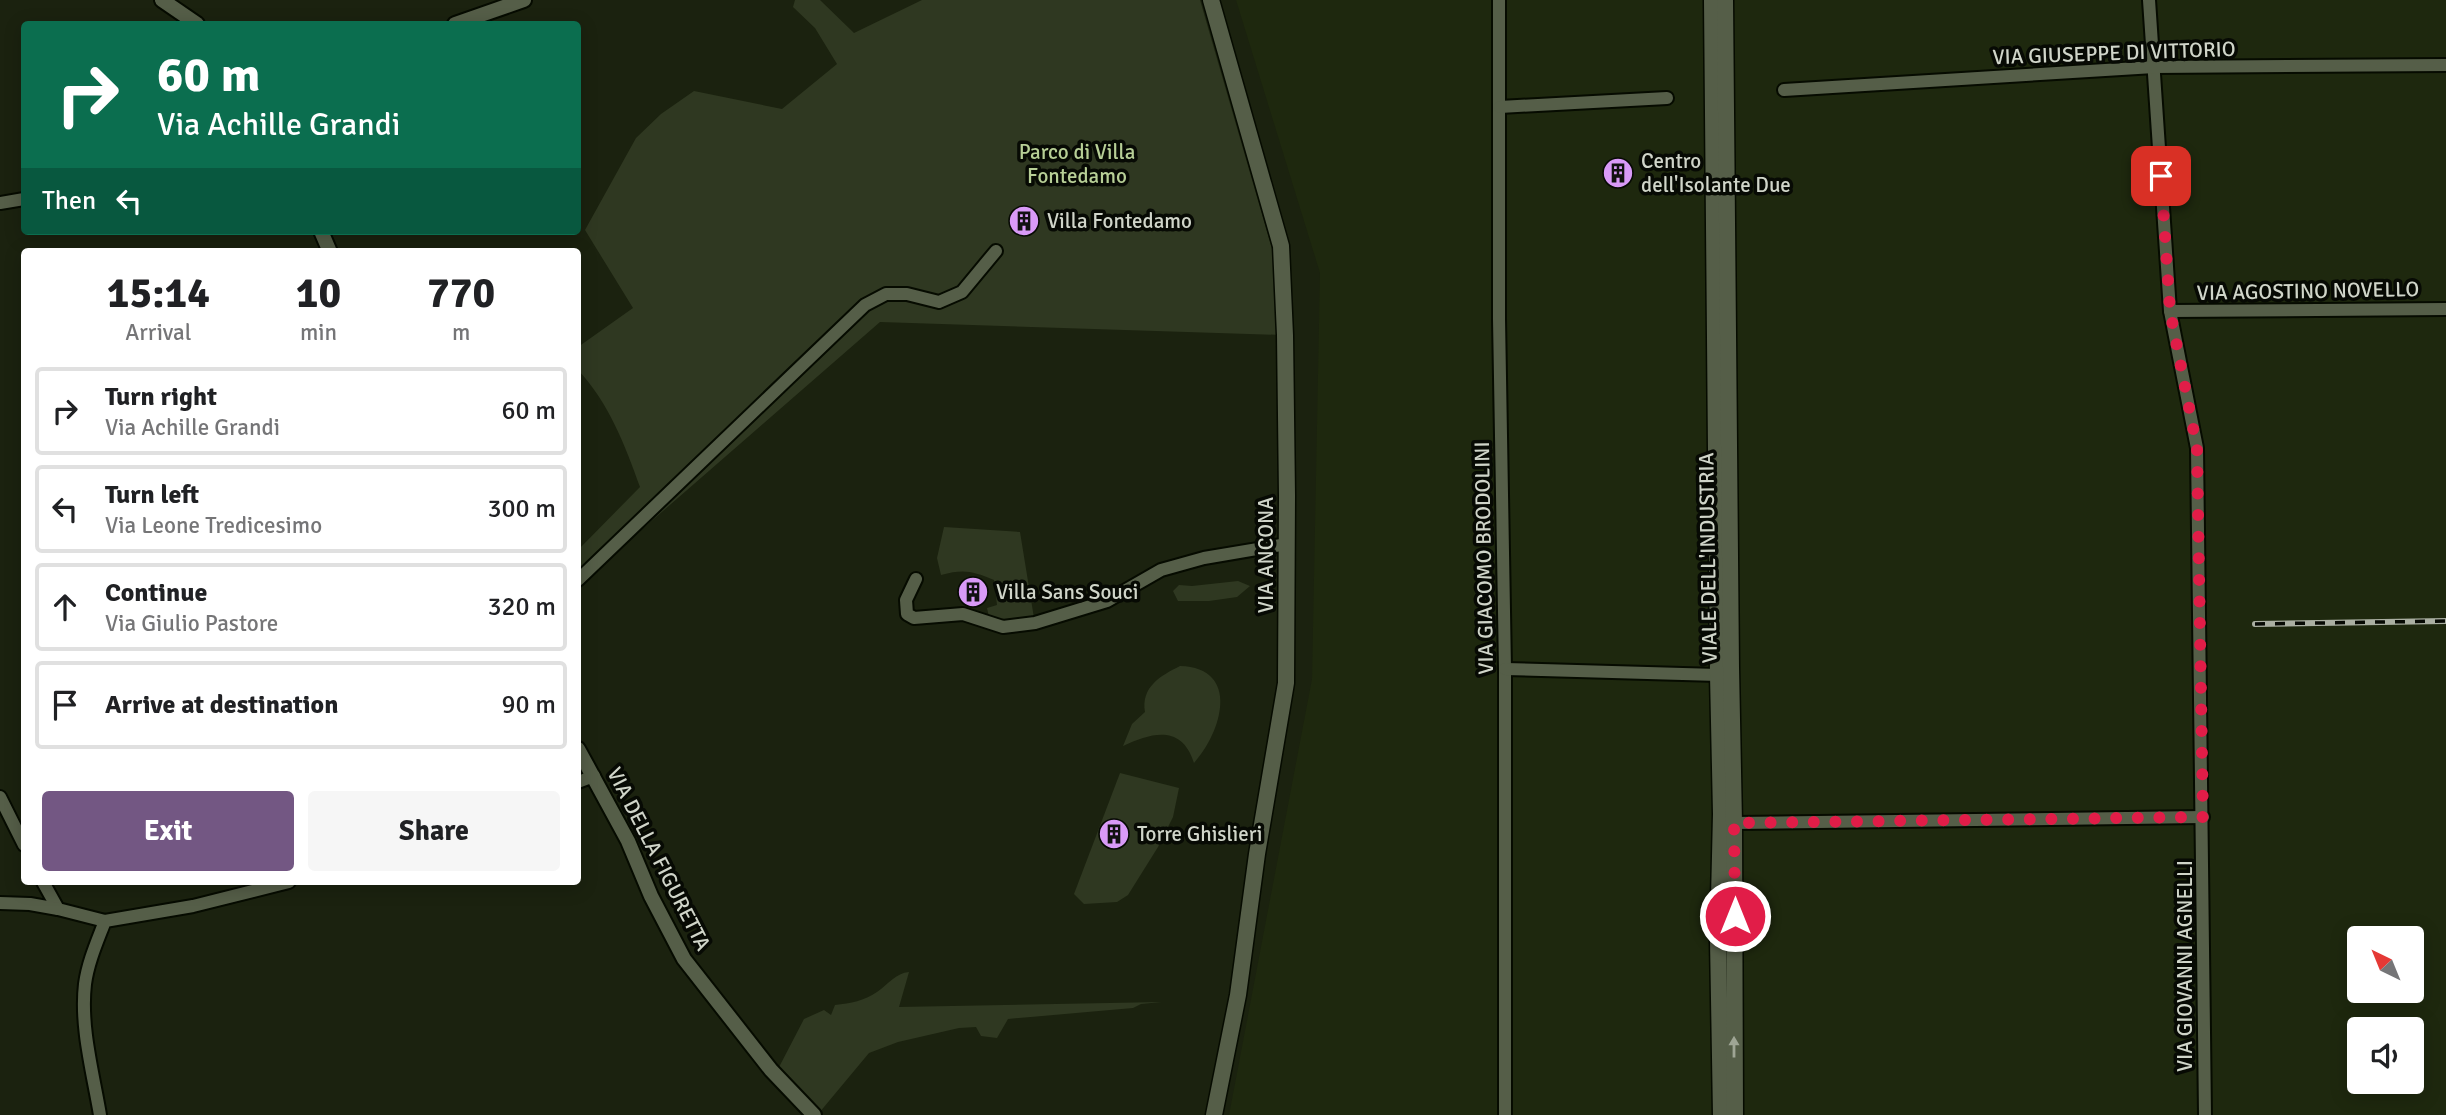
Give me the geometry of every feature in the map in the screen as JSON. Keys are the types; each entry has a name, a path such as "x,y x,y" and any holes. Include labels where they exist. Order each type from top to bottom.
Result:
{"main road":[{"name":"VIA ANCONA","path":"1211,0 1281,246 1285,335 1287,544 1286,683 1228,1013 1214,1115"},
{"name":"VIALE DELL'INDUSTRIA","path":"1712,0 1721,814 1718,940 1721,1115"},
{"name":"VIALE DELL'INDUSTRIA","path":"1725,0 1735,1115"}],"street":[{"path":"162,0 193,21"},
{"path":"464,21 524,0"},
{"name":"VIA GIACOMO BRODOLINI","path":"1499,0 1499,319 1505,669 1505,1115"},
{"name":"VIA GIOVANNI AGNELLI","path":"2150,0 2170,311 2197,448 2205,1115"},
{"name":"VIA GIUSEPPE DI VITTORIO","path":"1784,90 2154,67 2446,65"},
{"path":"1500,107 1667,98"},
{"path":"0,203 21,200"},
{"path":"581,577 865,305 887,294 907,294 939,302 962,292 988,264 996,251"},
{"name":"VIA AGOSTINO NOVELLO","path":"2170,311 2446,309"},
{"path":"916,579 906,600 907,614 914,618 962,614 1003,627 1035,623 1107,601 1161,570 1193,561 1287,544"},
{"name":"VIALE DELL'INDUSTRIA","path":"1505,669 1718,675"},
{"name":"VIA DELLA FIGURETTA","path":"581,754 628,841 651,896 684,959 771,1070 814,1115"},
{"path":"581,781 594,776"},
{"path":"0,797 21,839"},
{"path":"1734,823 2203,817"},
{"path":"45,885 58,909"},
{"path":"0,903 30,904 105,921 193,906 277,885"},
{"path":"100,1115 84,1009 85,984 92,953 105,921"}],"shaded area":[{"path":"1236,0 2446,0 2446,1115 1229,1115 1312,679 1320,273"}],"green space":[{"name":"Parco di Villa Fontedamo","path":"795,0 820,0 854,33 922,0 1200,0 1272,249 1282,335 880,322 581,582 581,547 640,487 607,410 581,374 581,345 633,308 585,230 636,138 661,114 694,91 782,109 837,64 815,28 793,7"},
{"path":"944,527 1020,532 1034,618 1010,624 989,617 987,608 997,605 994,580 968,572 941,575 937,558"},
{"path":"1238,581 1250,586 1237,597 1178,601 1173,591 1179,585"},
{"path":"1180,666 1199,669 1212,678 1219,689 1218,719 1204,750 1194,763 1189,751 1174,737 1155,735 1123,746 1132,724 1145,712 1149,689 1159,678"},
{"path":"1120,773 1179,788 1173,817 1128,895 1117,902 1084,904 1074,894"},
{"path":"909,972 899,1007 1162,1002 1141,1004 1133,1008 1008,1019 997,1038 981,1036 976,1027 959,1028 898,1042 869,1053 819,1113 777,1071 804,1019 824,1010 831,1015 835,1005 867,998 896,977"}],"railway":[{"path":"2255,624 2446,621"}],"place":[{"name":"Centro dell'Isolante Due","path":"1618,173"},
{"name":"Villa Fontedamo","path":"1024,221"},
{"name":"Villa Sans Souci","path":"973,592"},
{"name":"Torre Ghislieri","path":"1114,834"}],"route":[{"path":"1735,916 1734,823 2203,817 2197,448 2170,311 2161,176"}]}
